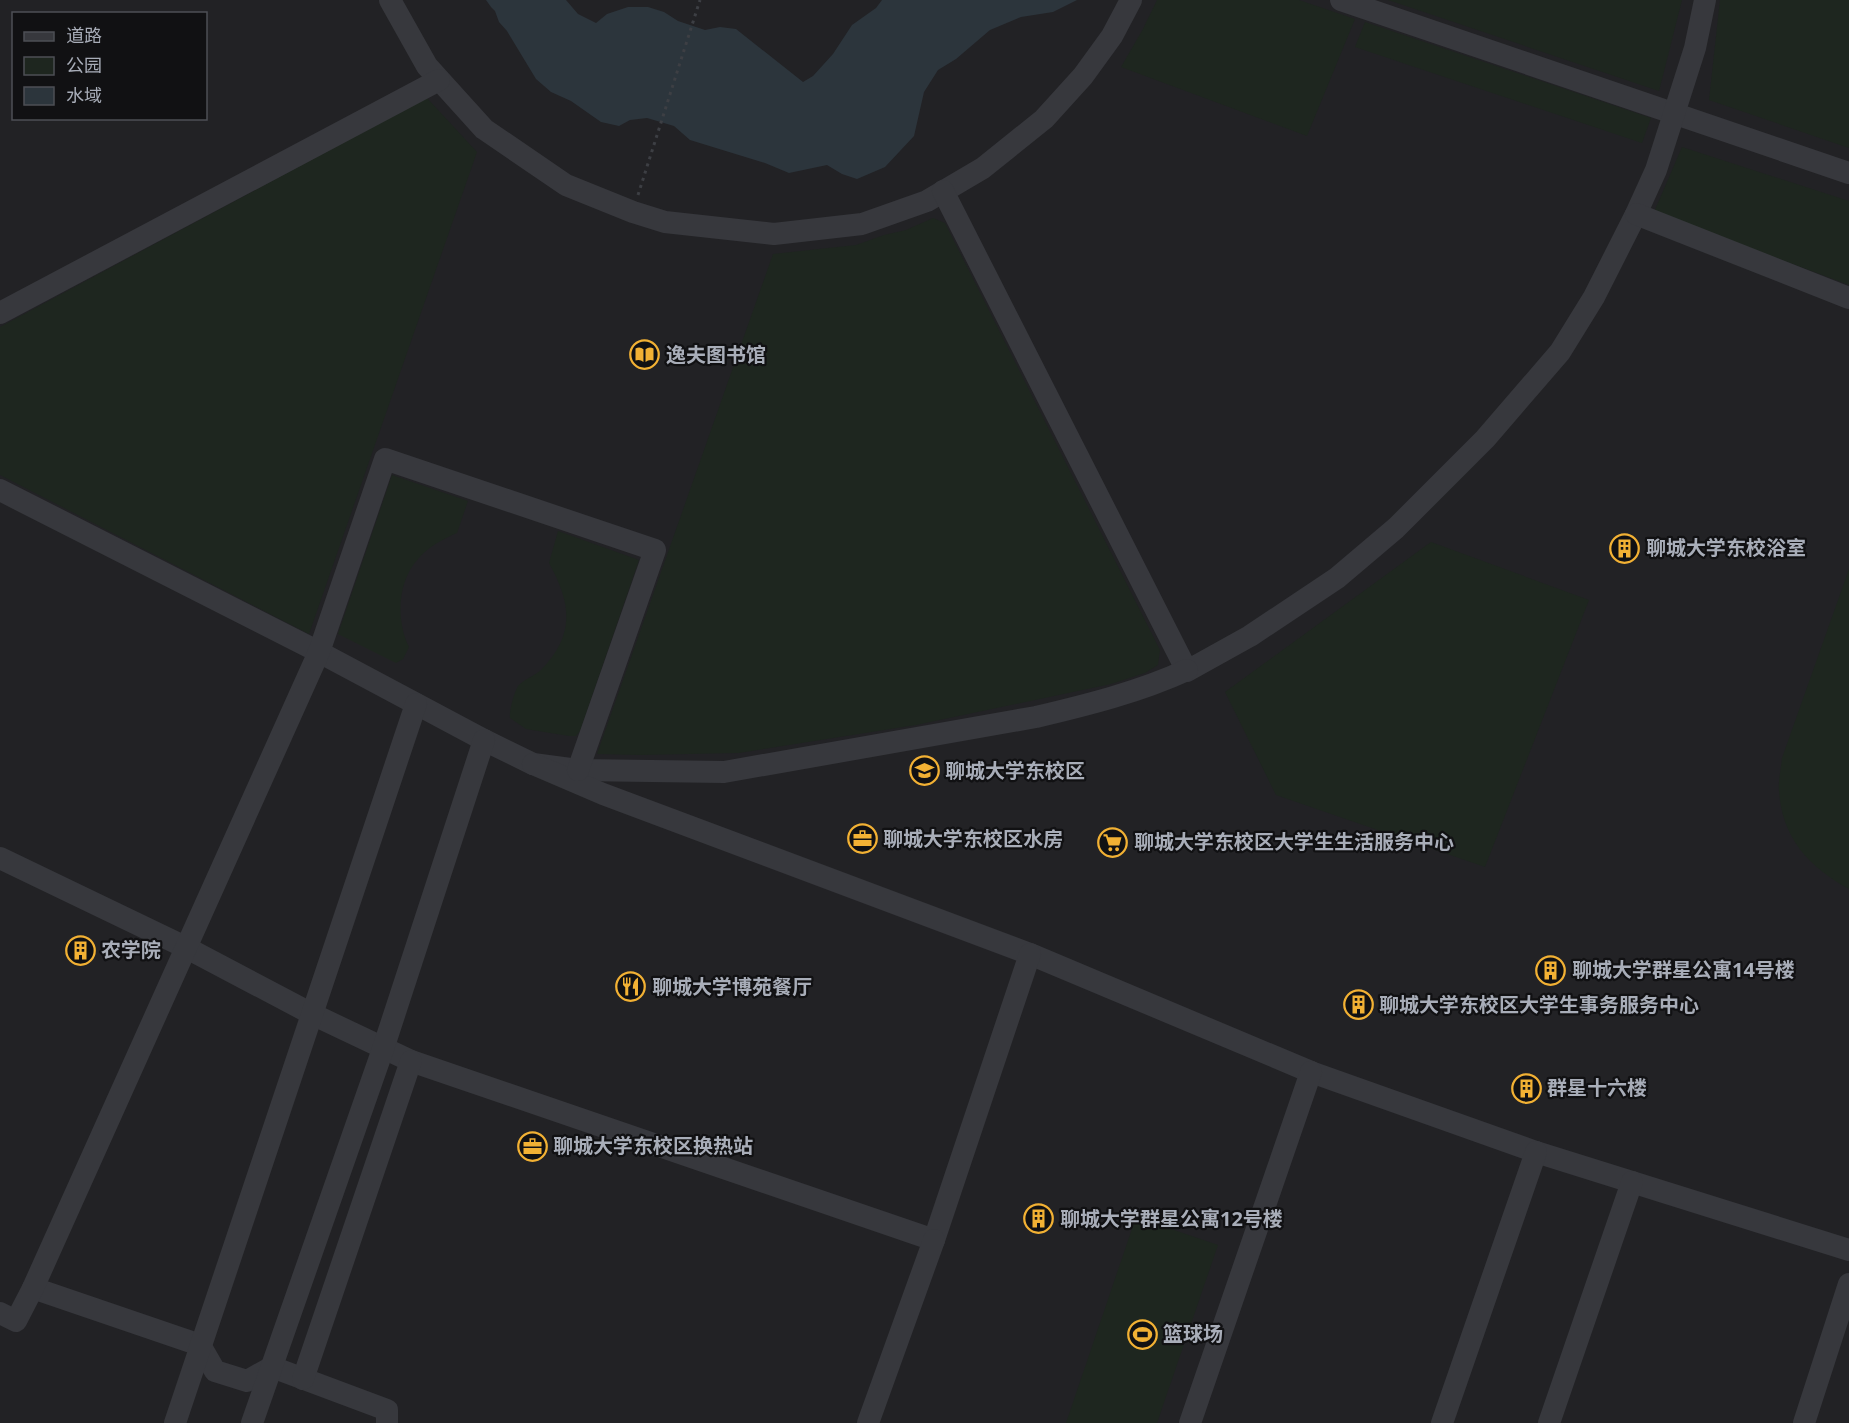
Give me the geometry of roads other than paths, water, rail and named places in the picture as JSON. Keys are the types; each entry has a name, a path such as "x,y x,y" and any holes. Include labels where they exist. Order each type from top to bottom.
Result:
{"street":[{"path":"390,0 427,66 484,129 566,185 633,212 665,222 774,234 862,224 927,201 983,168 1044,119 1083,76 1112,36 1131,0"},
{"path":"1341,0 1849,173"},
{"path":"533,764 578,770 724,772 800,760 1047,715 1160,683 1250,636 1337,578 1396,528 1477,447 1560,352 1594,297 1656,170 1695,48 1705,0"},
{"path":"0,313 439,80"},
{"path":"943,191 1187,670"},
{"path":"1636,214 1849,298"},
{"path":"0,1313 16,1321 33,1288 319,652 385,459 654,550 578,770"},
{"path":"0,490 319,652 484,740 603,794 1030,954 1311,1072 1536,1152 1849,1250"},
{"path":"175,1423 416,704"},
{"path":"252,1423 383,1049 484,740"},
{"path":"603,794 611,769"},
{"path":"0,858 185,947 312,1014 411,1061 934,1240"},
{"path":"868,1423 934,1240 1030,954"},
{"path":"303,1379 411,1061"},
{"path":"1190,1423 1311,1072"},
{"path":"1442,1423 1536,1152"},
{"path":"1550,1423 1632,1182"},
{"path":"1804,1423 1849,1284"},
{"path":"33,1288 200,1345 215,1371 248,1381 272,1367"},
{"path":"272,1367 387,1410 387,1423"}],"water":[{"path":"486,0 566,0 578,14 596,23 607,14 628,7 648,7 705,30 720,27 736,29 803,82 813,76 833,54 852,25 876,8 882,0 1077,0 1053,12 1021,17 990,30 956,59 938,70 924,92 914,136 885,167 857,179 842,174 827,165 789,173 765,163 690,140 674,126 647,118 630,120 619,126 601,122 571,101 551,92 536,79"}],"place":[{"name":"逸夫图书馆","path":"645,355"},
{"name":"聊城大学东校浴室","path":"1625,548"},
{"name":"聊城大学东校区","path":"924,771"},
{"name":"聊城大学东校区水房","path":"862,839"},
{"name":"聊城大学东校区大学生生活服务中心","path":"1113,842"},
{"name":"农学院","path":"80,950"},
{"name":"聊城大学群星公寓14号楼","path":"1551,970"},
{"name":"聊城大学博苑餐厅","path":"631,987"},
{"name":"聊城大学东校区大学生事务服务中心","path":"1358,1005"},
{"name":"群星十六楼","path":"1526,1088"},
{"name":"聊城大学东校区换热站","path":"532,1146"},
{"name":"聊城大学群星公寓12号楼","path":"1039,1219"},
{"name":"篮球场","path":"1142,1334"}]}
